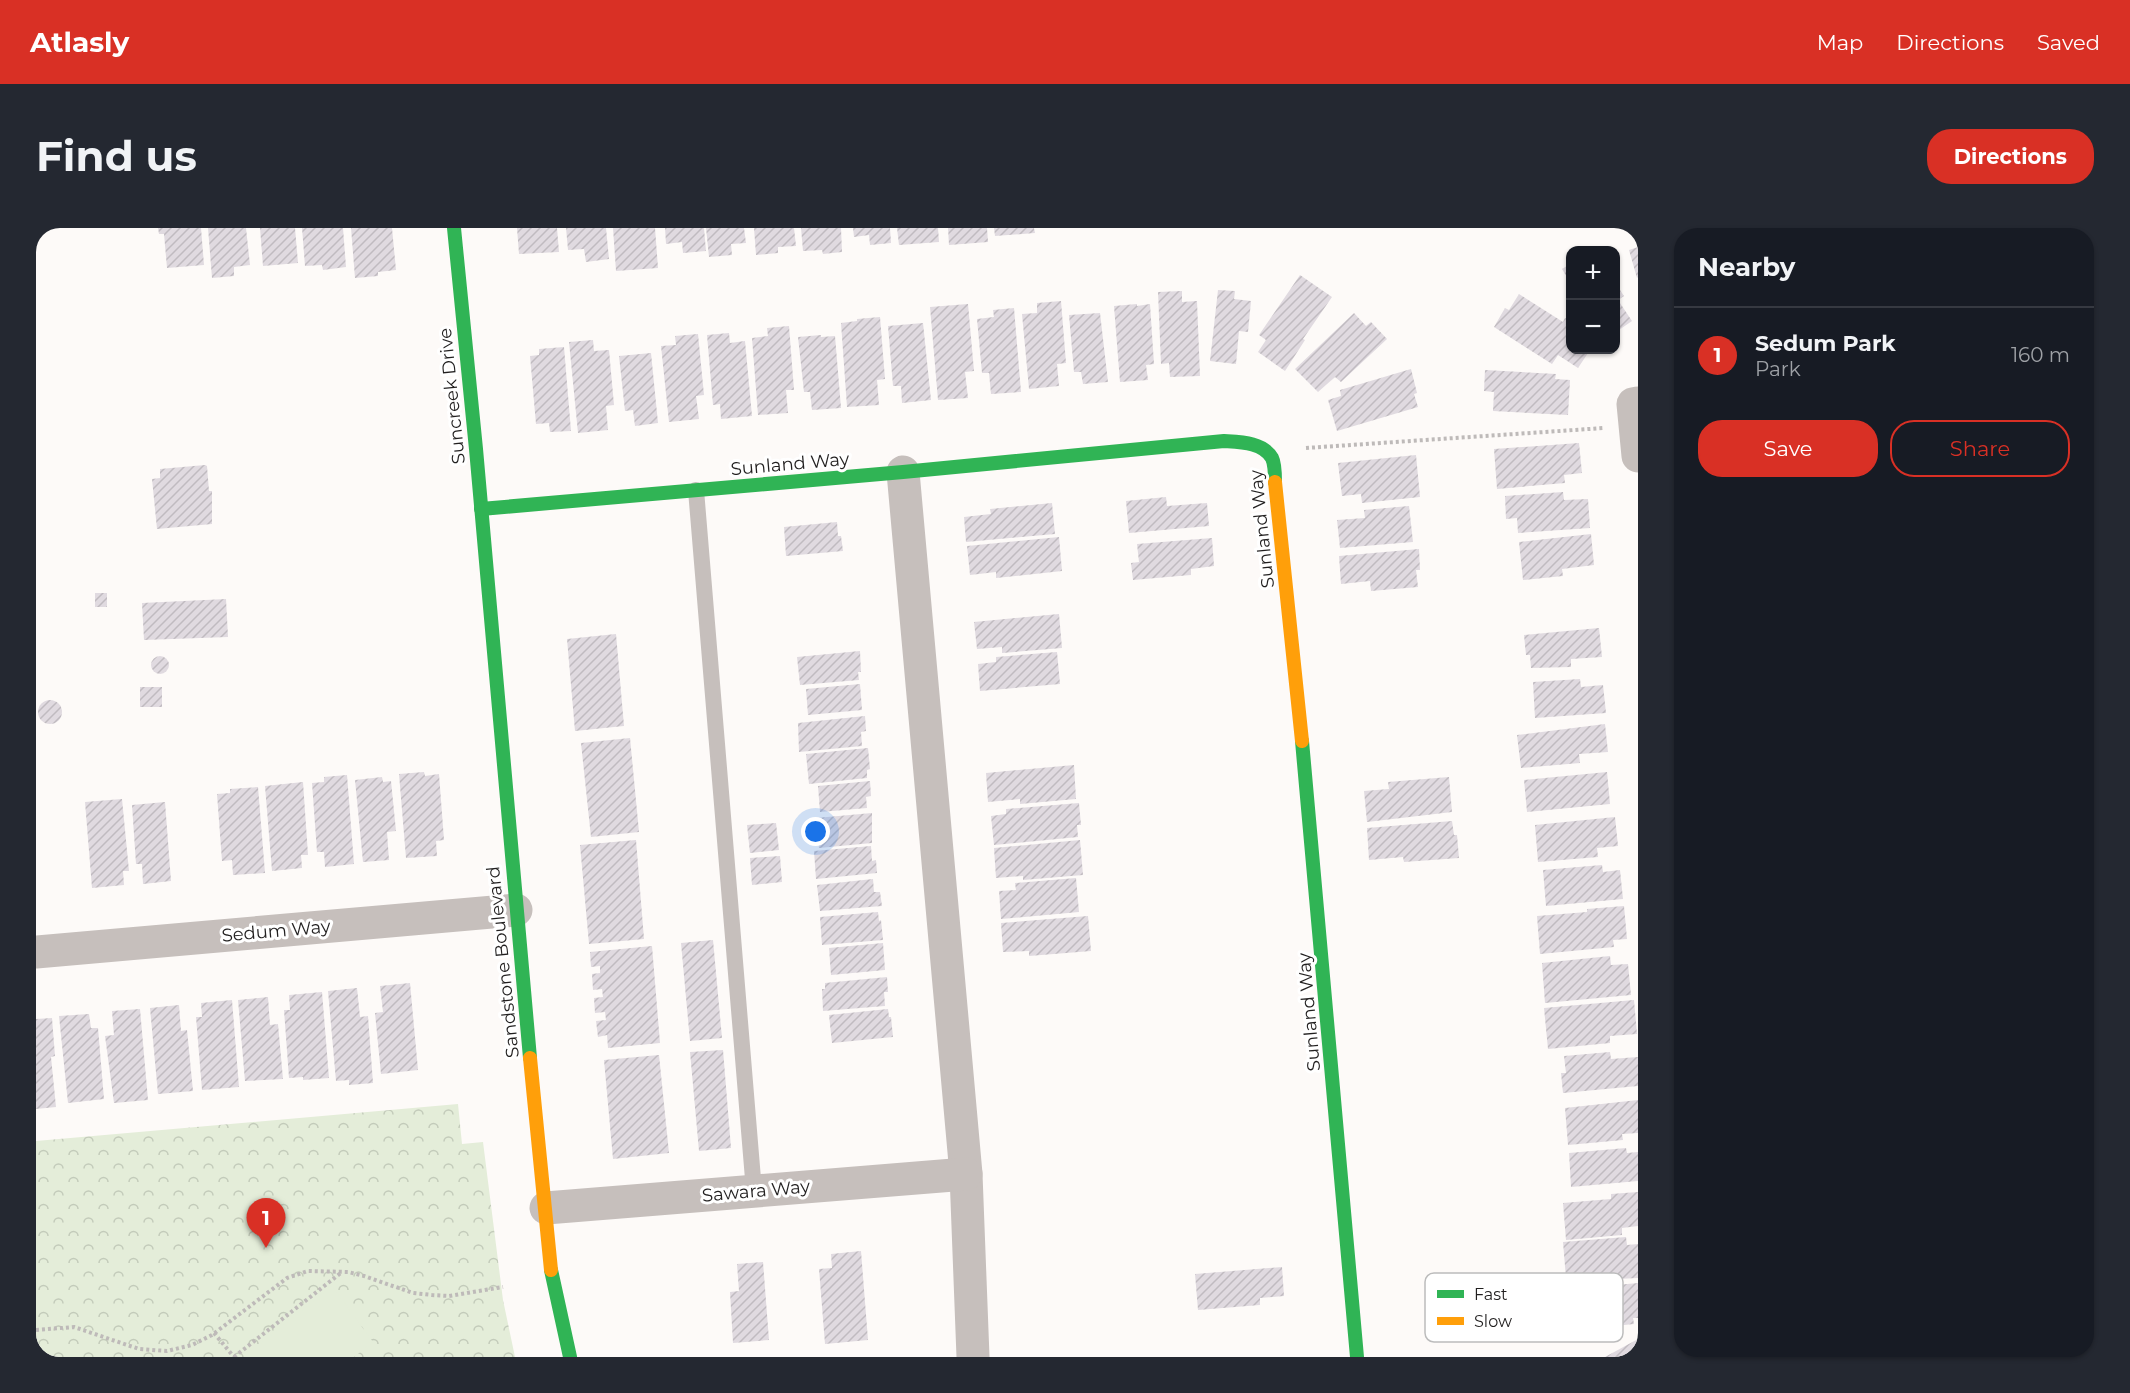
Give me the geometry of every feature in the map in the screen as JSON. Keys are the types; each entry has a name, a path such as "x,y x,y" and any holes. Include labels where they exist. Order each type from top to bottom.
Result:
{"street":[{"name":"Suncreek Drive","path":"454,228 485,561"},
{"path":"1638,403 1633,404 1638,456"},
{"name":"Sunland Way","path":"481,509 1224,441 1247,442 1265,449 1273,459 1294,656 1357,1357"},
{"path":"903,472 966,1174 974,1357"},
{"name":"Sandstone Boulevard","path":"485,561 552,1279 570,1357"},
{"name":"Sedum Way","path":"36,952 516,910"},
{"name":"Sawara Way","path":"546,1208 966,1174"}],"lane":[{"path":"696,490 754,1191"}],"path":[{"path":"1306,448 1608,428"},
{"path":"36,1329 74,1327 139,1349 167,1351 192,1345 214,1333 287,1278 308,1271 343,1272 364,1276 413,1293 432,1295 449,1296 503,1287"},
{"path":"214,1333 234,1357 343,1272"}],"green space":[{"path":"458,1104 462,1144 483,1142 503,1300 515,1357 36,1357 36,1141"},
{"path":"332,1286 373,1342 354,1357 244,1357"}],"building":[{"path":"158,228 201,228 204,265 167,268 164,234 159,234"},
{"path":"208,228 246,228 250,265 234,267 234,276 212,278"},
{"path":"260,228 295,228 298,263 263,266"},
{"path":"302,228 343,228 346,267 323,270 322,265 305,266"},
{"path":"351,228 392,228 396,270 378,272 378,276 355,278"},
{"path":"517,228 557,228 559,252 519,254"},
{"path":"566,228 606,228 609,259 586,262 584,249 568,250"},
{"path":"613,228 655,228 658,268 616,271"},
{"path":"665,228 704,228 706,251 683,253 682,242 666,244"},
{"path":"706,228 744,228 746,243 731,244 732,255 709,257"},
{"path":"754,228 794,228 796,246 778,247 778,253 756,255"},
{"path":"801,228 841,228 842,252 823,254 822,250 803,251"},
{"path":"853,228 890,228 891,243 870,245 869,235 854,237"},
{"path":"897,228 938,228 939,242 899,245"},
{"path":"948,228 987,228 988,242 949,245"},
{"path":"994,228 1034,228 1035,233 995,236"},
{"path":"1638,247 1638,277 1637,278 1629,250"},
{"path":"1300,275 1332,297 1303,339 1305,340 1285,371 1258,352 1266,340 1259,335"},
{"path":"1218,290 1235,291 1234,299 1251,301 1248,332 1239,331 1236,364 1210,361"},
{"path":"1182,291 1182,302 1197,301 1200,376 1170,377 1169,363 1161,364 1158,292"},
{"path":"1519,294 1563,322 1566,319 1566,354 1587,354 1578,368 1558,355 1552,364 1494,327 1505,308 1509,310"},
{"path":"1061,301 1066,363 1057,364 1059,386 1029,389 1022,314 1037,313 1037,303"},
{"path":"1620,303 1632,321 1620,329"},
{"path":"968,304 974,371 965,372 968,398 938,400 930,307"},
{"path":"1137,304 1137,306 1150,304 1154,364 1146,365 1148,380 1120,382 1114,306"},
{"path":"1014,308 1021,392 991,394 989,373 982,373 977,319 994,317 993,310"},
{"path":"1100,313 1108,382 1083,384 1081,372 1074,372 1069,315"},
{"path":"1354,313 1366,326 1371,322 1387,339 1341,382 1335,377 1318,392 1295,369"},
{"path":"880,317 885,379 877,380 879,405 847,407 841,323"},
{"path":"923,323 931,400 902,403 901,386 893,386 888,326"},
{"path":"789,326 794,390 786,390 788,413 758,415 752,338 768,336 767,328"},
{"path":"729,333 730,343 745,341 752,416 721,419 720,404 713,405 707,335"},
{"path":"698,334 704,395 696,396 699,419 669,422 661,346 676,345 675,336"},
{"path":"821,335 821,337 835,336 841,408 812,410 810,392 804,392 798,337"},
{"path":"593,340 594,351 609,350 614,405 606,406 608,430 578,433 569,342"},
{"path":"564,347 571,431 550,432 549,423 536,424 530,356 539,355 539,349"},
{"path":"651,353 658,423 635,426 633,410 625,411 619,356"},
{"path":"1411,369 1418,407 1337,431 1328,400 1341,396 1340,390"},
{"path":"1485,370 1556,374 1555,379 1570,380 1568,415 1493,411 1494,392 1484,391"},
{"path":"1579,443 1582,473 1564,475 1565,483 1497,489 1494,449"},
{"path":"1416,455 1420,497 1362,503 1361,494 1342,496 1338,463"},
{"path":"207,466 209,491 212,491 212,524 157,529 152,479 160,478 160,469"},
{"path":"1563,492 1564,500 1588,499 1590,528 1518,533 1517,518 1506,519 1505,496"},
{"path":"1166,497 1167,506 1207,503 1209,526 1129,533 1126,501"},
{"path":"1052,503 1055,534 966,542 964,517 991,514 990,509"},
{"path":"1409,506 1413,542 1340,548 1337,520 1365,518 1364,510"},
{"path":"837,522 838,536 841,536 843,551 786,556 784,527"},
{"path":"1591,534 1594,565 1562,569 1563,576 1523,580 1519,542"},
{"path":"1059,537 1062,571 996,578 996,572 970,575 967,546"},
{"path":"1212,538 1214,566 1191,569 1191,575 1133,580 1131,563 1139,562 1137,544"},
{"path":"1419,549 1420,570 1416,570 1418,587 1371,591 1370,581 1341,584 1339,556"},
{"path":"95,593 107,593 107,607 95,607"},
{"path":"226,599 228,637 144,640 142,603"},
{"path":"1059,614 1062,648 1002,653 1002,647 977,649 974,622"},
{"path":"1599,628 1602,657 1571,659 1571,667 1531,668 1530,655 1526,655 1524,635"},
{"path":"616,634 624,726 575,731 567,639"},
{"path":"860,651 859,680 800,685 797,657"},
{"path":"1057,652 1060,684 980,691 978,664 996,662 996,657"},
{"path":"156,656 164,656 169,661 167,672 156,674 151,669 151,661"},
{"path":"1580,679 1581,687 1603,685 1606,713 1535,718 1533,682"},
{"path":"860,684 862,710 808,715 806,689"},
{"path":"140,687 162,687 162,707 140,707"},
{"path":"50,700 59,703 62,712 59,721 50,724 41,721 38,712 41,703"},
{"path":"865,716 866,731 861,732 862,746 799,752 798,723"},
{"path":"1605,724 1608,752 1579,754 1580,763 1521,768 1517,735"},
{"path":"630,738 639,832 591,837 581,743"},
{"path":"868,748 870,769 867,770 867,778 809,784 806,754"},
{"path":"1074,765 1076,799 1020,804 1020,799 988,802 986,773"},
{"path":"424,772 425,776 439,774 444,840 436,841 437,856 406,858 399,774"},
{"path":"1607,772 1610,804 1527,812 1524,780"},
{"path":"347,775 354,864 325,867 324,852 317,852 312,783 324,782 324,777"},
{"path":"382,777 383,782 391,781 396,831 387,832 389,860 363,862 355,780"},
{"path":"1449,777 1452,812 1367,822 1364,791 1389,789 1388,782"},
{"path":"870,781 871,796 866,797 867,808 820,812 818,786"},
{"path":"303,782 308,855 301,855 302,868 272,871 265,786"},
{"path":"258,787 265,873 233,875 232,860 222,861 217,794 230,793 230,789"},
{"path":"122,799 129,871 123,871 124,885 92,888 85,802"},
{"path":"165,802 171,881 143,884 142,864 136,864 132,805"},
{"path":"1079,803 1081,825 1077,825 1078,837 994,845 991,816 1006,814 1006,809"},
{"path":"872,813 872,843 819,848 816,818"},
{"path":"1615,817 1618,846 1597,848 1598,857 1538,862 1535,825"},
{"path":"1452,821 1454,835 1457,835 1459,858 1404,862 1403,857 1369,860 1367,828"},
{"path":"776,823 779,850 750,853 747,825"},
{"path":"636,840 644,939 589,944 580,845"},
{"path":"1080,840 1083,875 1023,880 1023,876 996,878 994,848"},
{"path":"871,846 872,861 876,860 877,873 816,879 814,851"},
{"path":"780,856 782,882 752,885 750,858"},
{"path":"1602,865 1603,872 1620,870 1623,899 1546,906 1543,870"},
{"path":"1076,878 1079,912 1001,919 999,891 1016,890 1015,883"},
{"path":"873,879 874,892 880,892 882,906 820,911 817,885"},
{"path":"1624,906 1627,939 1613,940 1614,947 1540,954 1537,916"},
{"path":"878,912 883,940 822,945 820,917"},
{"path":"1088,916 1091,951 1029,956 1029,951 1003,952 1001,923"},
{"path":"713,940 722,1038 690,1041 681,943"},
{"path":"883,943 885,970 831,975 829,948"},
{"path":"652,946 660,1043 608,1048 607,1035 598,1037 596,1021 606,1020 605,1012 595,1013 594,998 603,997 602,989 593,990 592,974 600,973 600,966 591,967 590,952"},
{"path":"1610,956 1611,965 1628,964 1631,995 1545,1003 1542,963"},
{"path":"887,977 888,992 884,992 885,1006 823,1011 822,989 825,989 825,983"},
{"path":"410,983 418,1070 381,1074 375,1013 383,1012 380,986"},
{"path":"357,988 360,1017 368,1016 373,1083 349,1085 349,1080 336,1081 328,991"},
{"path":"322,992 329,1078 303,1080 303,1077 289,1078 284,1010 290,1010 289,995"},
{"path":"268,997 270,1025 278,1024 283,1079 245,1081 238,1000"},
{"path":"232,1000 239,1087 202,1090 196,1017 202,1017 201,1003"},
{"path":"1634,1000 1637,1034 1610,1036 1610,1043 1548,1049 1544,1008"},
{"path":"179,1005 181,1031 187,1030 193,1091 158,1094 150,1008"},
{"path":"140,1009 148,1100 114,1103 105,1036 114,1035 112,1011"},
{"path":"888,1009 893,1037 832,1043 829,1015"},
{"path":"89,1014 91,1028 98,1028 104,1099 68,1103 59,1016"},
{"path":"52,1018 55,1056 51,1057 56,1107 36,1109 36,1019"},
{"path":"723,1050 731,1148 699,1151 690,1052"},
{"path":"1610,1052 1611,1059 1638,1057 1638,1086 1563,1093 1561,1073 1566,1073 1564,1056"},
{"path":"659,1055 669,1153 613,1159 604,1060"},
{"path":"1638,1100 1638,1133 1622,1134 1623,1140 1568,1145 1565,1108"},
{"path":"1626,1148 1627,1153 1638,1152 1638,1181 1571,1187 1569,1153"},
{"path":"1638,1192 1638,1226 1622,1228 1622,1235 1566,1240 1563,1203 1611,1199 1611,1194"},
{"path":"1626,1237 1627,1245 1638,1244 1638,1278 1623,1279 1623,1273 1566,1273 1563,1242"},
{"path":"861,1251 868,1340 825,1344 819,1269 832,1268 831,1254"},
{"path":"763,1262 769,1340 733,1343 730,1292 739,1291 737,1264"},
{"path":"1282,1267 1284,1296 1260,1298 1260,1305 1198,1310 1195,1274"},
{"path":"1638,1283 1638,1318 1633,1318 1634,1324 1623,1325 1623,1284"},
{"path":"1638,1339 1638,1357 1605,1357"}],"traffic: fast":[{"path":"454,228 530,1058"},
{"path":"481,509 1224,441 1251,444 1268,453 1274,463 1275,482"},
{"path":"1302,741 1357,1357"},
{"path":"551,1270 570,1357"}],"traffic: slow":[{"path":"1275,482 1302,741"},
{"path":"530,1058 551,1270"}],"place":[{"name":"Sedum Park","path":"266,1248"}]}
